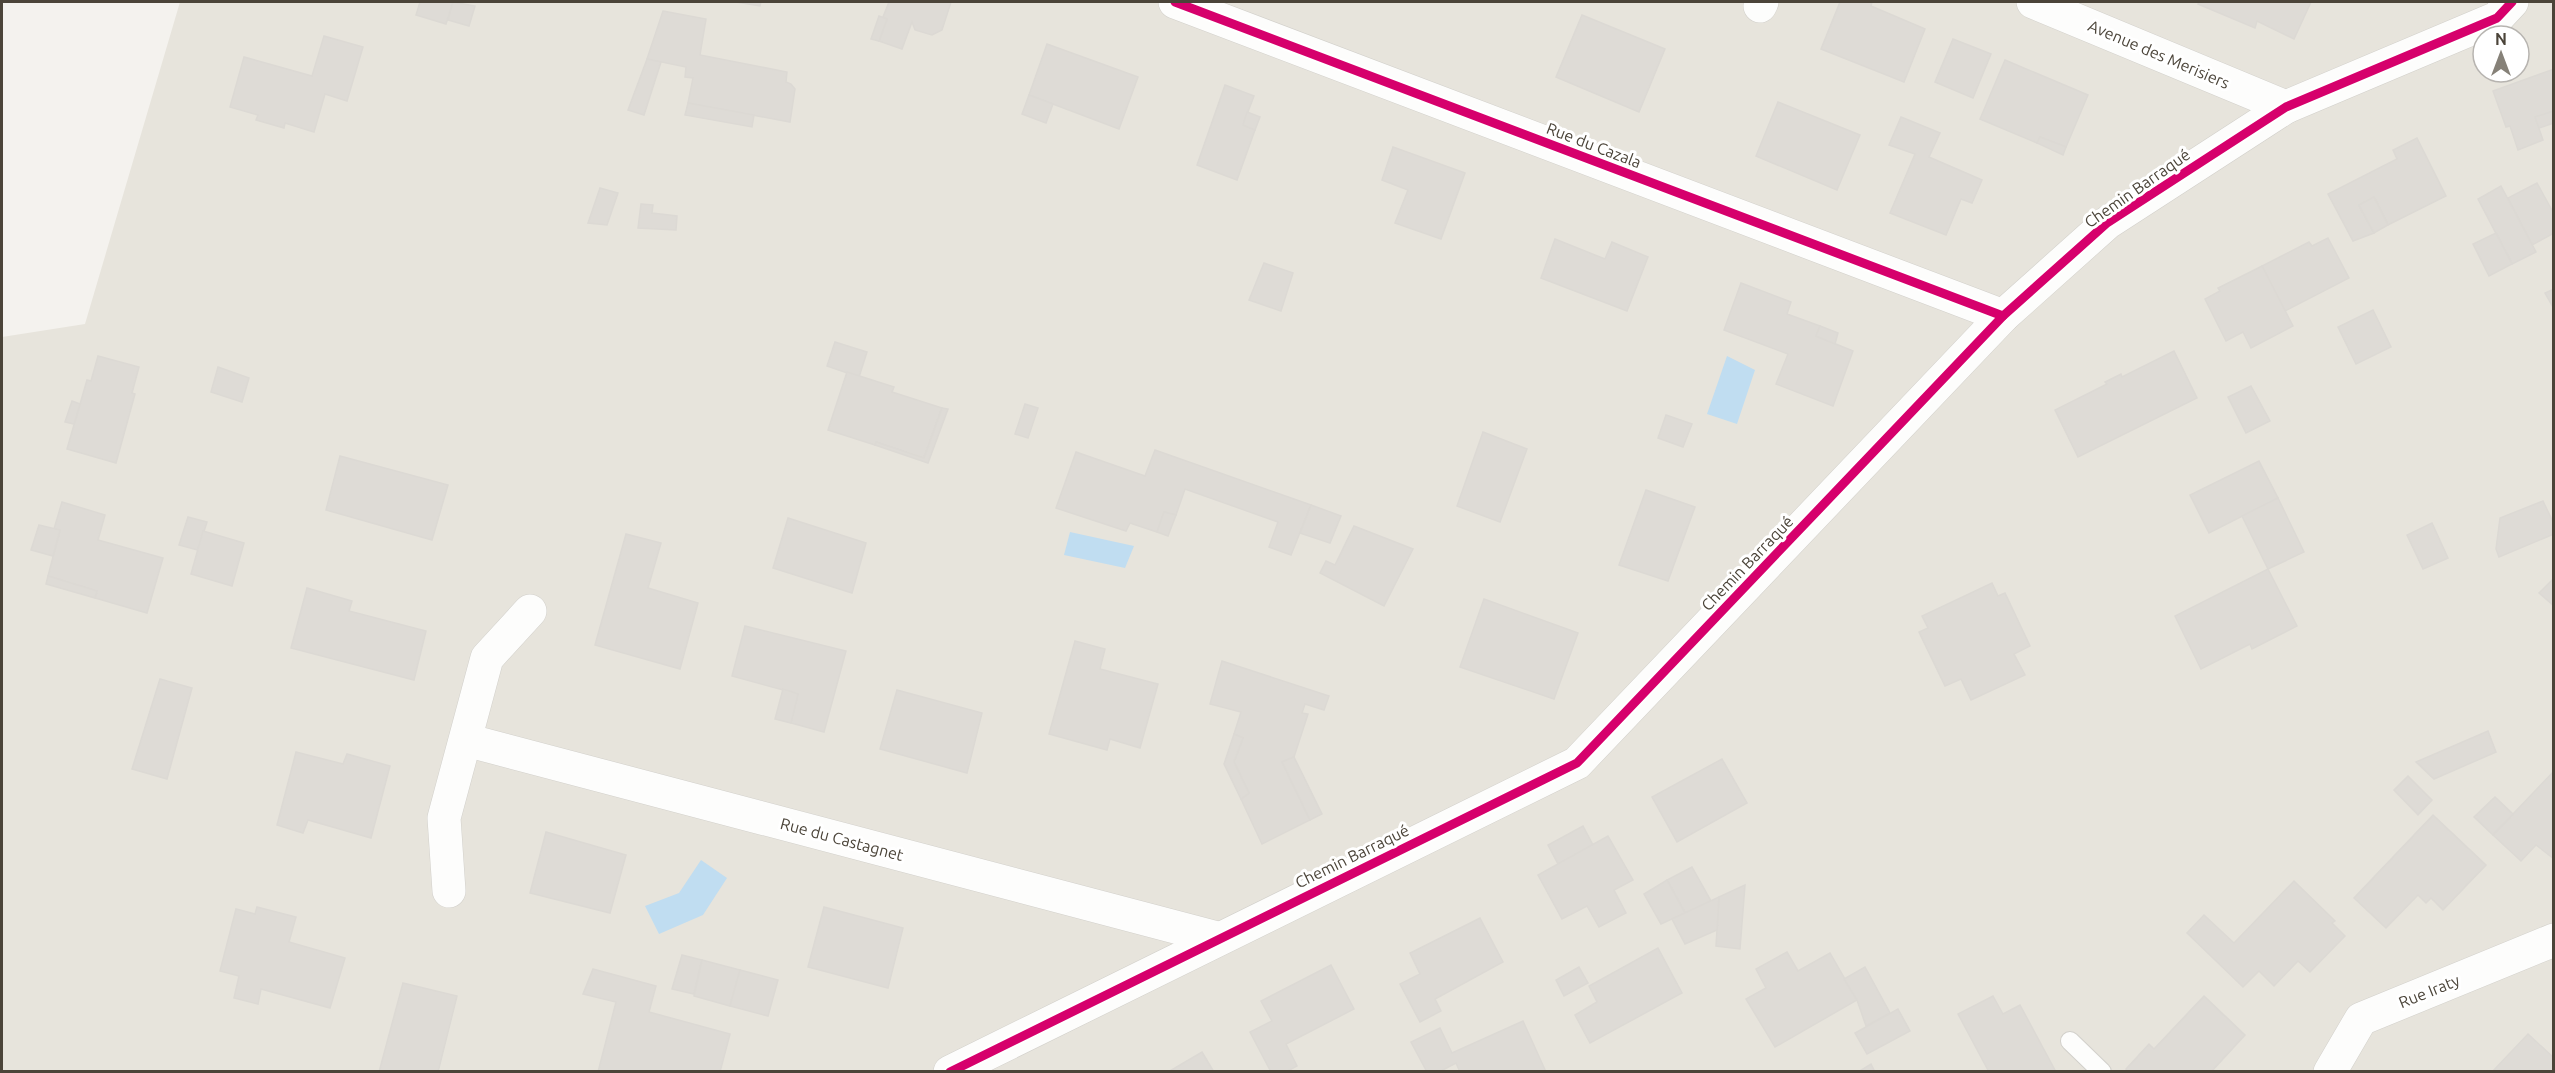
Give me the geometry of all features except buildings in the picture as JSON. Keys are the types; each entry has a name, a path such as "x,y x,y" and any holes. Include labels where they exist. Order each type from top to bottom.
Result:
{"street":[{"name":"Rue du Cazala","path":"1175,2 2003,316"},
{"name":"Avenue des Merisiers","path":"2033,2 2286,107"},
{"name":"Chemin Barraqué","path":"951,1071 1577,763 2003,316 2107,223 2286,107 2497,18 2512,2"},
{"path":"449,891 444,818 487,658 530,611"},
{"name":"Rue du Castagnet","path":"466,740 1218,938"},
{"name":"Rue Iraty","path":"2330,1071 2361,1019 2553,940"}],"lane":[{"path":"2070,1041 2102,1071"}],"shaded area":[{"path":"180,2 2553,2 2553,1071 2,1071 2,337 85,324"}],"water":[{"path":"1727,356 1755,370 1737,424 1707,414"},
{"path":"1070,532 1134,546 1125,568 1064,555"},
{"path":"701,860 727,878 703,915 659,934 645,906 679,893"}],"cycle path":[{"path":"1175,2 2003,316"},
{"path":"950,1072 1577,763 2003,316 2107,223 2286,107 2497,18 2512,2"}]}
